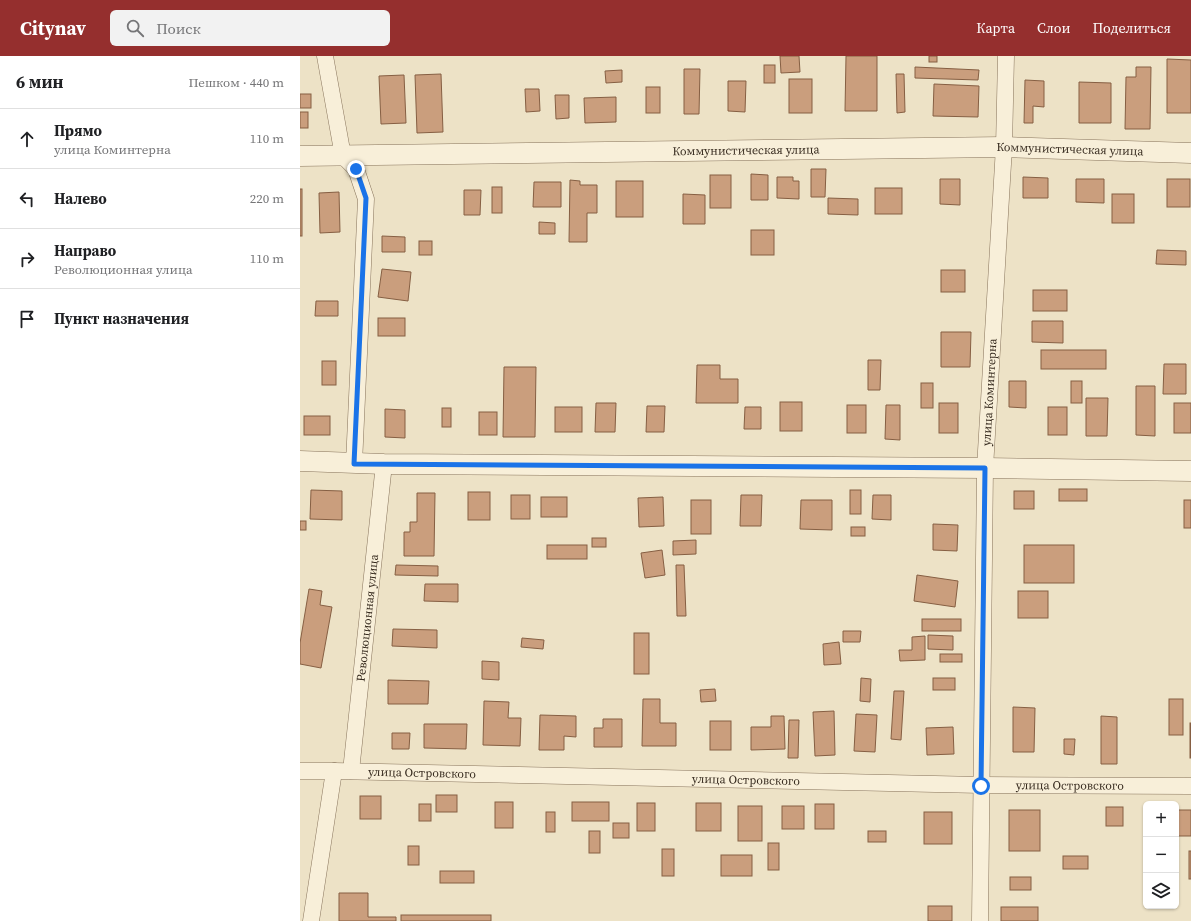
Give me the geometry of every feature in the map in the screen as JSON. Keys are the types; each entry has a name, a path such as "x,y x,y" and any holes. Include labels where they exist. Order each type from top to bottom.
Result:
{"street":[{"path":"326,56 343,156 356,169 366,198 354,464"},
{"name":"улица Коминтерна","path":"980,921 985,468 1004,147 1006,56"},
{"name":"Коммунистическая улица","path":"300,156 1004,147 1191,153"},
{"path":"300,461 354,464 985,468 1191,472"},
{"name":"Революционная улица","path":"351,771 384,464"},
{"path":"311,921 334,771"},
{"name":"улица Островского","path":"300,772 351,771 981,786 1191,786"}],"building":[{"path":"780,56 799,56 800,72 781,73"},
{"path":"846,56 877,56 877,111 845,111"},
{"path":"929,56 937,56 937,62 929,62"},
{"path":"1167,59 1191,60 1191,113 1167,113"},
{"path":"764,65 775,65 775,83 764,83"},
{"path":"915,67 979,70 978,80 915,78"},
{"path":"1136,67 1151,67 1150,129 1125,129 1126,77 1136,77"},
{"path":"684,69 700,69 699,114 684,114"},
{"path":"622,70 622,82 606,83 605,71"},
{"path":"441,74 443,132 417,133 415,75"},
{"path":"896,74 904,74 905,112 897,113"},
{"path":"404,75 406,123 381,124 379,76"},
{"path":"789,79 812,79 812,113 789,113"},
{"path":"1025,80 1044,81 1044,107 1033,106 1033,123 1024,123"},
{"path":"728,81 746,81 745,112 728,111"},
{"path":"1079,82 1111,83 1111,123 1079,123"},
{"path":"934,84 979,86 978,117 933,116"},
{"path":"646,87 660,87 660,113 646,113"},
{"path":"525,89 539,89 540,111 526,112"},
{"path":"300,94 311,94 311,108 300,108"},
{"path":"555,95 569,95 569,118 556,119"},
{"path":"616,97 616,122 585,123 584,98"},
{"path":"300,112 308,112 308,128 300,128"},
{"path":"811,169 826,169 825,197 811,197"},
{"path":"751,174 768,175 768,200 751,200"},
{"path":"710,175 731,175 731,208 710,208"},
{"path":"777,177 793,177 793,181 799,181 799,199 777,198"},
{"path":"1023,177 1048,178 1048,198 1023,198"},
{"path":"940,179 960,179 960,205 940,204"},
{"path":"1076,179 1104,179 1104,203 1076,202"},
{"path":"1167,179 1190,179 1190,207 1167,207"},
{"path":"570,180 580,181 580,185 597,185 597,213 587,213 587,242 569,242"},
{"path":"616,181 643,181 643,217 616,217"},
{"path":"534,182 561,182 561,207 533,207"},
{"path":"492,187 502,187 502,213 492,213"},
{"path":"875,188 902,188 902,214 875,214"},
{"path":"300,189 302,189 302,236 300,236"},
{"path":"464,190 481,190 480,215 464,215"},
{"path":"339,192 340,232 320,233 319,193"},
{"path":"683,194 705,195 705,224 683,224"},
{"path":"1112,194 1134,194 1134,223 1112,223"},
{"path":"828,198 858,199 858,215 828,214"},
{"path":"539,222 555,223 555,234 539,234"},
{"path":"751,230 774,230 774,255 751,255"},
{"path":"382,236 405,237 405,252 382,252"},
{"path":"419,241 432,241 432,255 419,255"},
{"path":"1157,250 1186,251 1186,265 1156,264"},
{"path":"382,269 411,272 408,301 378,297"},
{"path":"941,270 965,270 965,292 941,292"},
{"path":"1033,290 1067,290 1067,311 1033,311"},
{"path":"316,301 338,301 338,316 315,316"},
{"path":"378,318 405,318 405,336 378,336"},
{"path":"1032,321 1063,321 1063,343 1032,342"},
{"path":"941,332 971,332 970,367 941,367"},
{"path":"1041,350 1106,350 1106,369 1041,369"},
{"path":"868,360 881,360 880,390 868,390"},
{"path":"322,361 336,361 336,385 322,385"},
{"path":"1164,364 1186,364 1186,394 1163,394"},
{"path":"697,365 720,365 720,379 738,379 738,403 696,403"},
{"path":"504,367 536,367 535,437 503,437"},
{"path":"1009,381 1026,381 1026,408 1009,407"},
{"path":"1071,381 1082,381 1082,403 1071,403"},
{"path":"921,383 933,383 933,408 921,408"},
{"path":"1136,386 1155,386 1155,436 1136,435"},
{"path":"1086,398 1108,398 1107,436 1086,436"},
{"path":"780,402 802,402 802,431 780,431"},
{"path":"596,403 616,403 615,432 595,432"},
{"path":"939,403 958,403 958,433 939,433"},
{"path":"1174,403 1191,403 1191,433 1174,433"},
{"path":"847,405 866,405 866,433 847,433"},
{"path":"886,405 900,405 900,440 885,439"},
{"path":"647,406 665,406 664,432 646,432"},
{"path":"555,407 582,407 582,432 555,432"},
{"path":"745,407 761,407 761,429 744,429"},
{"path":"1048,407 1067,407 1067,435 1048,435"},
{"path":"442,408 451,408 451,427 442,427"},
{"path":"385,409 405,410 405,438 385,437"},
{"path":"479,412 497,412 497,435 479,435"},
{"path":"304,416 330,416 330,435 304,435"},
{"path":"1059,489 1087,489 1087,501 1059,501"},
{"path":"311,490 342,491 342,520 310,519"},
{"path":"850,490 861,490 861,514 850,514"},
{"path":"1014,491 1034,491 1034,509 1014,509"},
{"path":"468,492 490,492 490,520 468,520"},
{"path":"417,493 435,493 434,556 404,556 404,532 410,532 410,522 417,522"},
{"path":"511,495 530,495 530,519 511,519"},
{"path":"741,495 762,495 761,526 740,526"},
{"path":"873,495 891,495 891,520 872,519"},
{"path":"541,497 567,497 567,517 541,517"},
{"path":"663,497 664,526 639,527 638,498"},
{"path":"691,500 711,500 711,534 691,534"},
{"path":"801,500 832,500 832,530 800,529"},
{"path":"1184,500 1191,500 1191,528 1184,528"},
{"path":"300,521 306,521 306,530 300,530"},
{"path":"933,524 958,525 957,551 933,550"},
{"path":"851,527 865,527 865,536 851,536"},
{"path":"592,538 606,538 606,547 592,547"},
{"path":"696,540 696,554 673,555 673,541"},
{"path":"547,545 587,545 587,559 547,559"},
{"path":"1024,545 1074,545 1074,583 1024,583"},
{"path":"662,550 665,575 645,578 641,553"},
{"path":"396,565 438,566 438,576 395,575"},
{"path":"676,565 684,565 686,616 677,616"},
{"path":"917,575 958,581 955,607 914,601"},
{"path":"425,584 458,584 458,602 424,601"},
{"path":"309,589 322,591 320,605 332,607 321,668 300,664 300,643"},
{"path":"1018,591 1048,591 1048,618 1018,618"},
{"path":"922,619 961,619 961,631 922,631"},
{"path":"393,629 437,630 437,648 392,646"},
{"path":"843,631 861,631 860,642 843,642"},
{"path":"634,633 649,633 649,674 634,674"},
{"path":"928,635 953,636 953,650 928,649"},
{"path":"925,636 925,660 900,661 899,650 912,650 912,637"},
{"path":"522,638 544,640 543,649 521,647"},
{"path":"839,642 841,664 824,665 823,644"},
{"path":"940,654 962,654 962,662 940,662"},
{"path":"482,661 499,662 499,680 482,679"},
{"path":"861,678 871,679 870,702 860,701"},
{"path":"933,678 955,678 955,690 933,690"},
{"path":"388,680 429,681 428,704 388,704"},
{"path":"715,689 716,701 701,702 700,690"},
{"path":"894,691 904,691 901,740 891,739"},
{"path":"643,699 660,699 660,723 676,723 676,746 642,746"},
{"path":"1169,699 1183,699 1183,735 1169,735"},
{"path":"484,701 509,702 508,718 521,718 520,746 483,745"},
{"path":"1013,707 1035,708 1034,752 1013,752"},
{"path":"834,711 835,755 815,756 813,712"},
{"path":"856,714 877,715 875,752 854,751"},
{"path":"540,715 576,716 576,737 564,736 564,750 539,750"},
{"path":"771,716 784,716 785,749 751,750 751,727 771,727"},
{"path":"1101,716 1117,717 1117,764 1101,764"},
{"path":"603,719 622,719 622,747 594,747 594,728 603,728"},
{"path":"789,720 799,720 798,758 788,758"},
{"path":"710,721 731,721 731,750 710,750"},
{"path":"1191,723 1191,758 1190,758"},
{"path":"424,724 467,724 466,749 424,748"},
{"path":"953,727 954,754 927,755 926,728"},
{"path":"392,733 410,733 409,749 392,749"},
{"path":"1064,739 1075,739 1074,755 1064,754"},
{"path":"436,795 457,795 457,812 436,812"},
{"path":"360,796 381,796 381,819 360,819"},
{"path":"495,802 513,802 513,828 495,828"},
{"path":"572,802 609,802 609,821 572,821"},
{"path":"637,803 655,803 655,831 637,831"},
{"path":"696,803 721,803 721,831 696,831"},
{"path":"419,804 431,804 431,821 419,821"},
{"path":"815,804 834,804 834,829 815,829"},
{"path":"738,806 762,806 762,841 738,841"},
{"path":"782,806 804,806 804,829 782,829"},
{"path":"1106,807 1123,807 1123,826 1106,826"},
{"path":"1009,810 1040,810 1040,851 1009,851"},
{"path":"1179,810 1191,810 1191,836 1179,836"},
{"path":"546,812 555,812 555,832 546,832"},
{"path":"924,812 952,812 952,844 924,844"},
{"path":"613,823 629,823 629,838 613,838"},
{"path":"589,831 600,831 600,853 589,853"},
{"path":"868,831 886,831 886,842 868,842"},
{"path":"768,843 779,843 779,870 768,870"},
{"path":"408,846 419,846 419,865 408,865"},
{"path":"662,849 674,849 674,876 662,876"},
{"path":"1189,851 1191,851 1191,879 1189,879"},
{"path":"721,855 752,855 752,876 721,876"},
{"path":"1063,856 1088,856 1088,869 1063,869"},
{"path":"440,871 474,871 474,883 440,883"},
{"path":"1010,877 1031,877 1031,890 1010,890"},
{"path":"339,893 368,893 368,917 396,917 396,921 339,921"},
{"path":"928,906 952,906 952,921 928,921"},
{"path":"1001,907 1038,907 1038,921 1001,921"},
{"path":"401,915 491,915 491,921 401,921"}],"route":[{"path":"356,169 366,198 354,464 985,468 981,786"}]}
